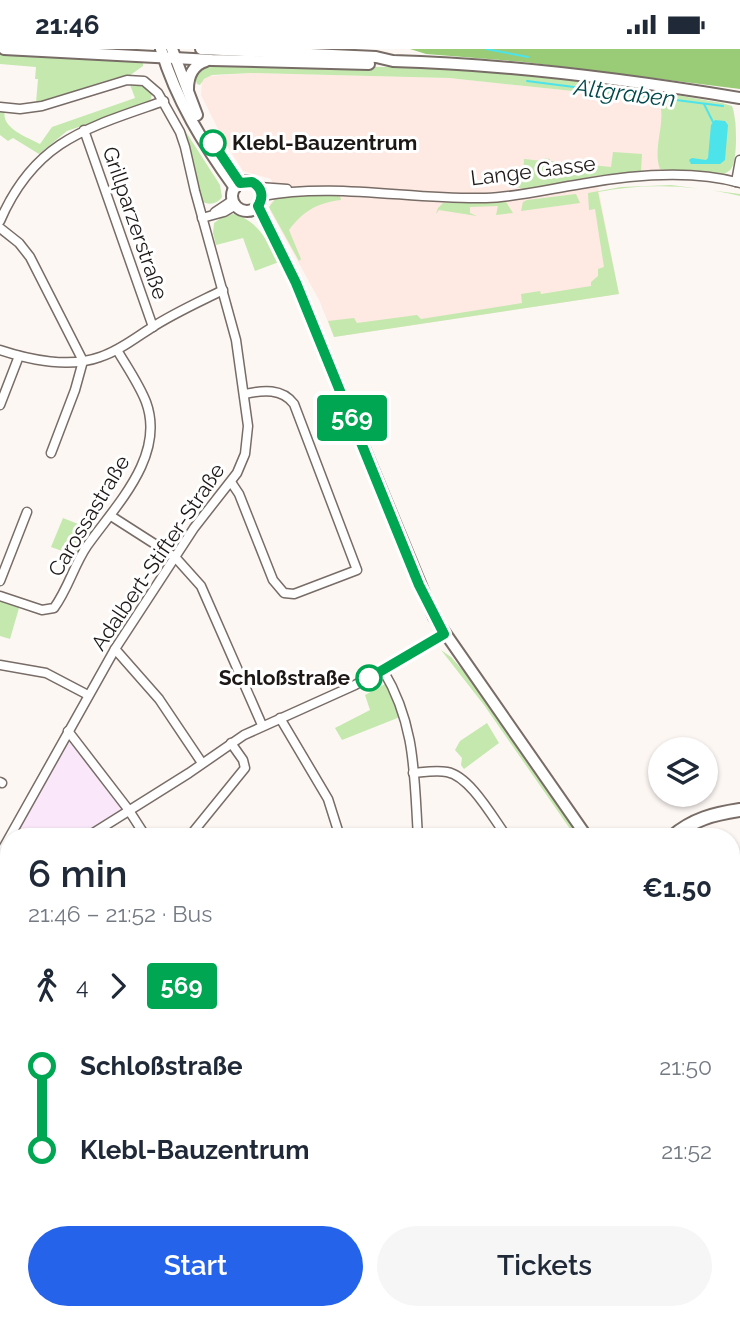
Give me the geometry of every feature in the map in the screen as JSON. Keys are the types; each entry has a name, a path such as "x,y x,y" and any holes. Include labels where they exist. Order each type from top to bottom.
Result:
{"main road":[{"path":"686,828 699,819 740,810"}],"street":[{"path":"4,49 167,53 212,60 374,64 393,61"},
{"path":"201,49 376,57 393,61 522,68 628,80 740,98"},
{"path":"167,53 213,143 238,185 234,203 224,212 215,212 202,218"},
{"path":"167,53 179,95 196,129 238,185"},
{"path":"188,96 188,82 192,71 201,62 212,60"},
{"path":"0,107 20,109 42,106 112,83 135,79 148,84 164,101 84,130 59,143 30,170 13,193 0,221"},
{"name":"Adalbert-Stifter-Straße","path":"14,828 115,649 194,528 231,482 243,461 247,447 245,394 236,340 182,137 164,101"},
{"name":"Grillparzerstraße","path":"84,130 153,327"},
{"name":"Lange Gasse","path":"257,200 293,190 483,198 515,196 639,176 690,177 738,183 740,160"},
{"path":"238,185 249,181 313,323 419,585 444,634 581,828"},
{"path":"234,203 243,210 257,200"},
{"path":"0,228 19,243 30,257 83,361 51,453"},
{"path":"0,349 19,356 56,361 83,361 101,357 223,290"},
{"name":"Carossastraße","path":"0,596 42,610 52,609 58,603 82,555 111,516 142,464 148,449 150,428 146,403 117,350"},
{"path":"0,405 19,356"},
{"path":"231,482 239,493 273,580 284,593 294,594 357,570 294,404 285,395 277,392 245,394"},
{"path":"0,581 27,512"},
{"path":"111,516 175,557 195,577 205,593 262,725"},
{"path":"100,828 262,725 355,685 444,634"},
{"path":"115,649 159,699 202,763"},
{"path":"0,665 46,673 89,695"},
{"path":"383,670 405,714 414,772 417,828"},
{"path":"280,718 328,799 337,828"},
{"path":"68,731 140,828"},
{"path":"196,828 245,768 243,760 231,743"},
{"path":"414,772 434,771 457,775 472,789 500,828"}],"shaded area":[{"path":"251,73 449,78 660,100 736,122 733,164 727,172 716,175 662,170 596,176 619,294 334,337 319,300 270,210 270,204 276,196 271,179 243,171 201,95 202,81 209,76"},
{"path":"68,736 124,808 91,828 18,828"}],"green space":[{"path":"410,49 740,49 740,89 524,62 426,54"},
{"path":"0,54 143,61 143,66 129,76 36,103 36,67 0,64"},
{"path":"207,66 393,67 479,71 624,86 732,106 736,128 735,157 731,169 721,175 660,169 659,100 449,78 251,73 212,75 200,85 197,84 194,75 196,70"},
{"path":"129,82 144,84 152,93 151,99 140,106 67,131 39,154 13,138 8,141 0,135 0,110 5,110 10,127 40,144 52,127 135,98"},
{"path":"184,129 220,185 222,197 215,203 201,201"},
{"path":"613,152 642,154 641,171 525,189 516,187 516,172 523,173 524,159 543,161 544,158 550,161 611,167"},
{"path":"671,185 699,189 634,187 598,192 619,294 334,337 328,321 354,318 357,323 417,315 421,319 522,303 521,294 540,291 541,294 591,286 591,282 598,276 598,269 604,267 595,209 589,210 588,193 621,187"},
{"path":"576,194 580,203 521,211 523,202 527,200"},
{"path":"340,196 341,200 311,209 289,230 301,259 299,261 269,207 276,198"},
{"path":"506,202 513,213 496,215 498,206 470,207 470,213 477,216 439,210 436,214 443,203"},
{"path":"233,214 256,226 279,262 255,271 243,238 216,245 214,223"},
{"path":"63,518 93,530 76,556 51,547"},
{"path":"0,601 19,608 10,639 0,636"},
{"path":"441,650 465,673 574,828 569,828 484,705"},
{"path":"385,684 400,717 342,740 335,728 370,710 365,695"},
{"path":"487,723 499,743 464,769 461,765 462,758 455,750 460,741"}],"water":[{"path":"715,120 725,121 728,125 725,160 720,164 691,164 689,160 692,158 708,158 711,125"}],"waterway":[{"name":"Altgraben","path":"486,49 528,57"},
{"name":"Altgraben","path":"527,81 723,106"},
{"path":"704,104 713,122"}],"bus line":[{"name":"569","path":"213,143 240,183 252,182 260,188 262,197 258,206 296,283 419,585 444,634 369,678"}],"place":[{"name":"Klebl-Bauzentrum","path":"213,143"},
{"name":"Schloßstraße","path":"369,678"}]}
